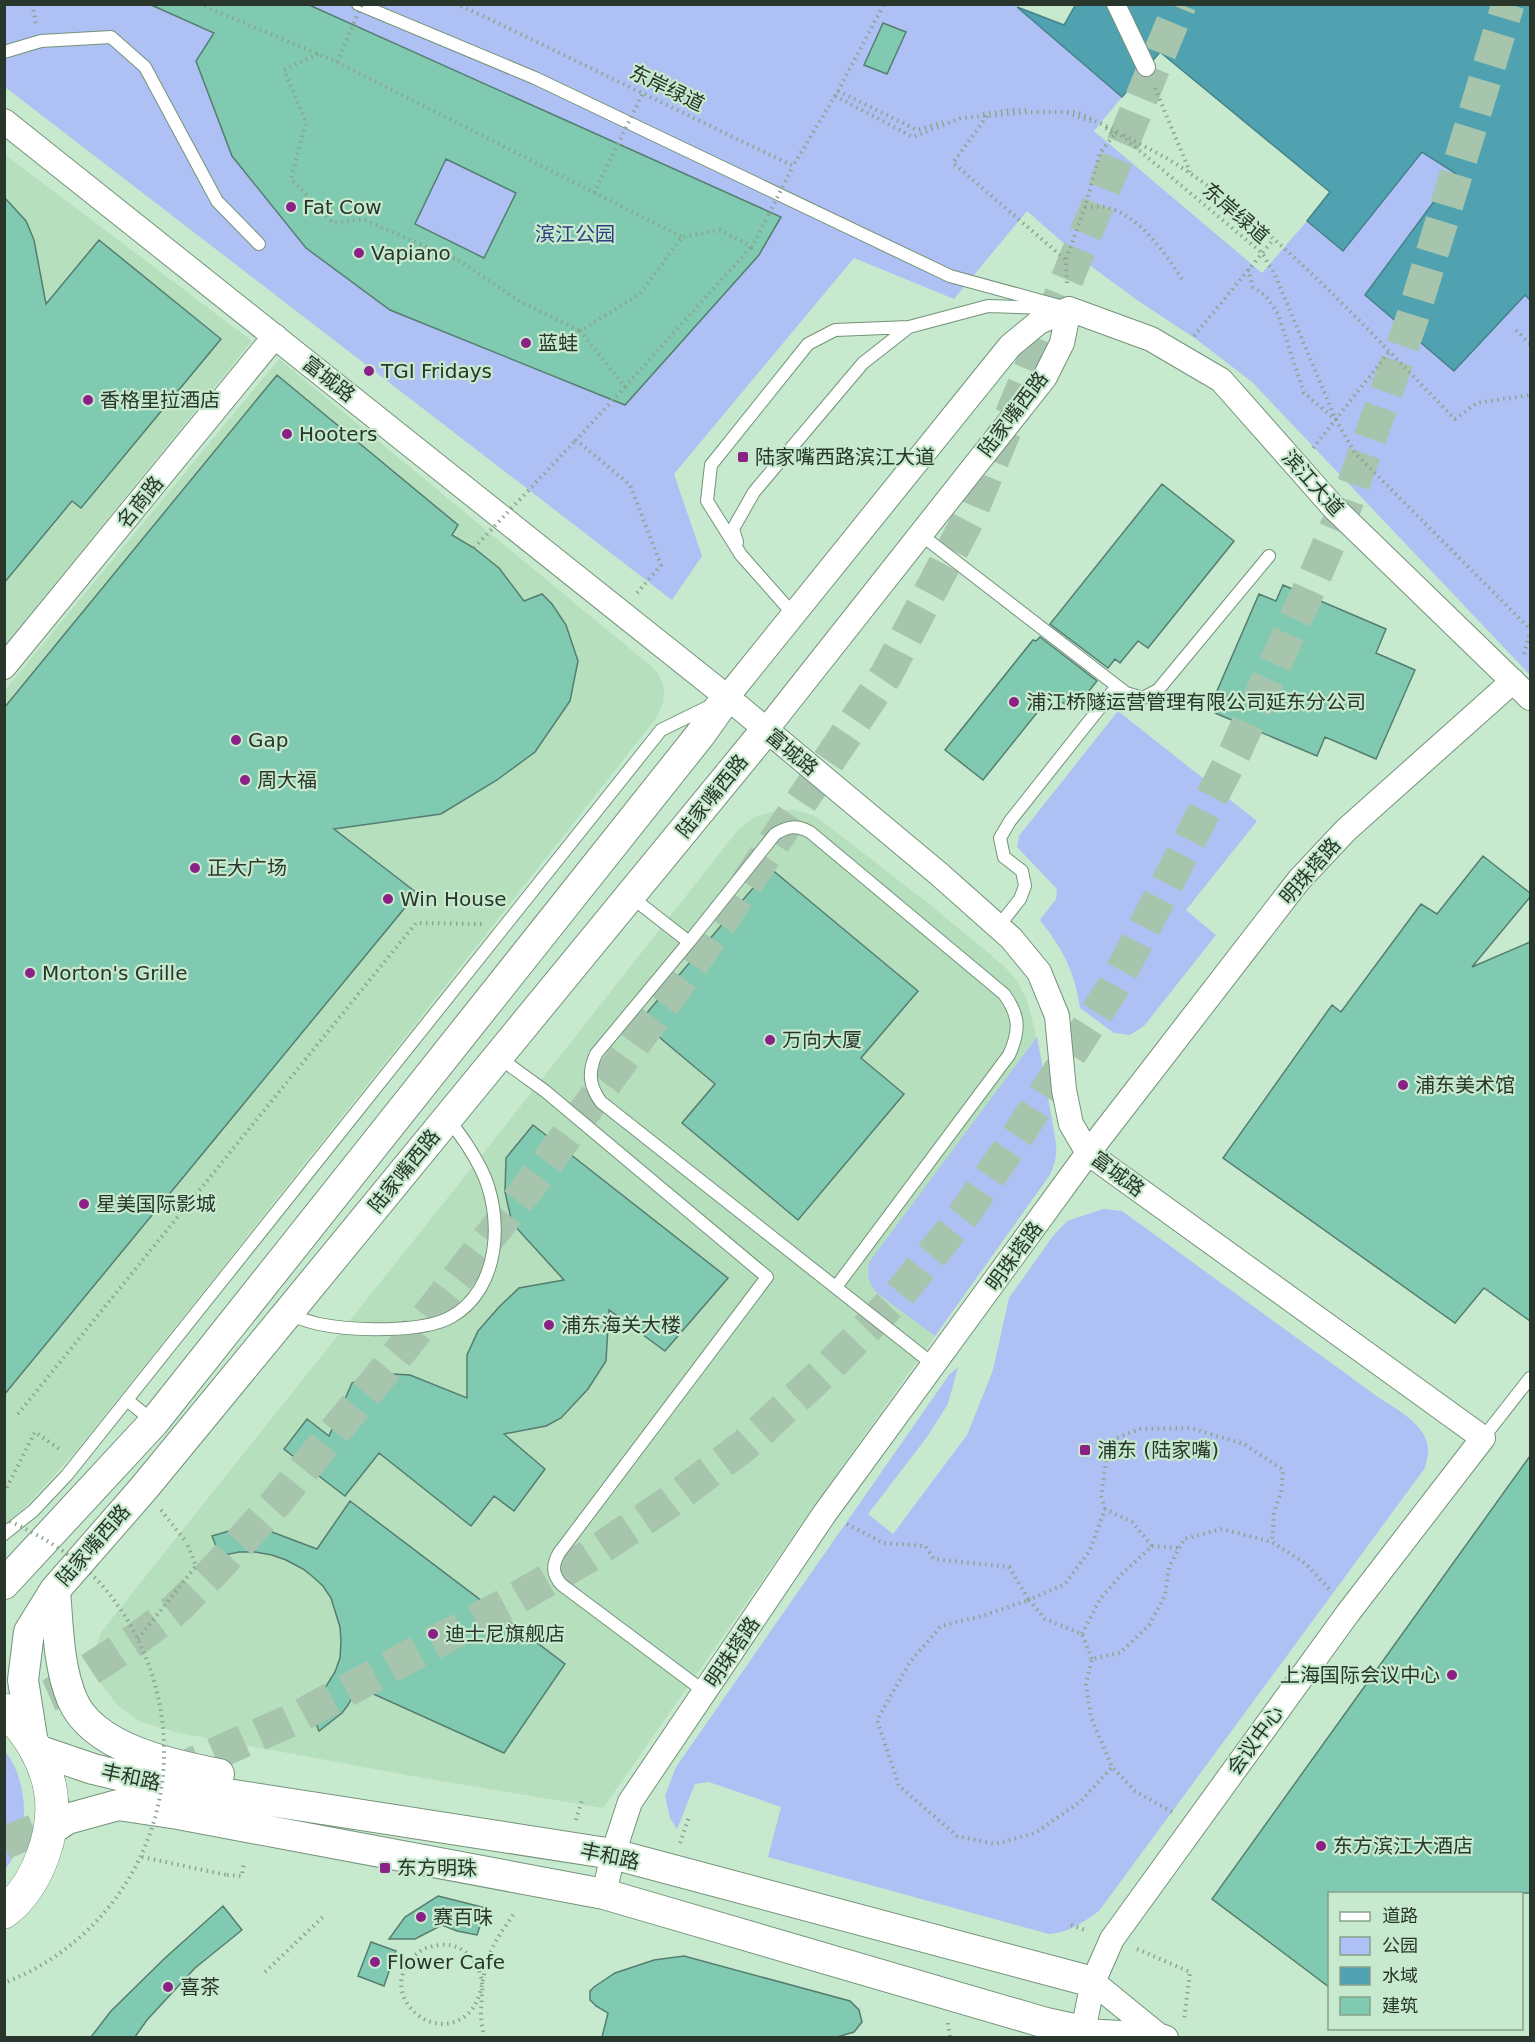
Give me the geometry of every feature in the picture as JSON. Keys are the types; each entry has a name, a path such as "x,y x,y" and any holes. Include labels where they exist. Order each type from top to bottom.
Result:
{"main road":[{"path":"4,1710 35,1747 50,1789 51,1830 39,1869 15,1904 4,1912"}],"street":[{"path":"1116,4 1146,68"},
{"name":"富城路","path":"4,121 727,697 939,874 1011,938 1039,972 1057,1016 1071,1124 1088,1153 1483,1438"},
{"name":"滨江大道","path":"1069,309 1151,339 1221,380 1335,509 1530,698"},
{"name":"陆家嘴西路","path":"35,1747 23,1680 29,1632 55,1590 144,1488 288,1314 766,730 1044,377 1062,343 1069,309"},
{"name":"陆家嘴西路","path":"4,1584 154,1422 700,735 727,697 1010,345 1039,322 1069,309"},
{"name":"名商路","path":"4,668 275,336"},
{"name":"明珠塔路","path":"604,1894 613,1854 630,1802 825,1513 1088,1153 1299,880 1346,830 1513,681"},
{"name":"会议中心","path":"1083,2031 1093,1982 1112,1939 1193,1824 1348,1613 1483,1438"},
{"path":"4,1567 53,1532"},
{"path":"55,1590 62,1662 72,1700 90,1724 123,1747 188,1768 285,1785 305,1806"},
{"name":"丰和路","path":"35,1747 93,1769 143,1781 613,1854 1093,1982 1169,2033"},
{"name":"丰和路","path":"51,1830 68,1819 118,1804 178,1814 604,1894 1083,2031 1169,2033"}],"lane":[{"path":"360,4 536,78 950,276 1069,309"},
{"path":"4,52 41,41 111,36 145,67 217,201 259,244"},
{"path":"794,615 741,555 707,501 711,465 808,344 835,330 909,327 988,306 1069,309"},
{"path":"741,555 733,529 754,492 863,363 909,327"},
{"path":"920,534 1126,693 1143,698 1158,690 1269,556"},
{"path":"998,927 1020,899 1025,886 1022,871 1004,857 1000,838 1010,821 1117,686"},
{"path":"4,1534 33,1511 77,1462 661,730 727,697"},
{"path":"836,1287 1009,1055 1016,1039 1017,1023 1014,1008 1004,994 810,832 800,827 787,827 774,834 690,942 596,1054 591,1066 590,1080 593,1092 601,1102 934,1365"},
{"path":"630,896 690,942"},
{"path":"498,1057 545,1091 766,1277 554,1561 556,1579 562,1585 705,1692"},
{"path":"288,1314 320,1324 357,1327 419,1327 451,1317 474,1298 489,1272 494,1239 492,1209 482,1170 466,1142 448,1118"},
{"path":"1483,1438 1530,1378"},
{"path":"127,1400 154,1422"}],"path":[{"path":"199,4 337,62 682,237 720,230 752,247"},
{"path":"337,62 360,4"},
{"name":"东岸绿道","path":"455,4 793,166"},
{"path":"474,548 626,387 752,247 793,166 838,91 884,4"},
{"path":"318,54 284,70 306,123 291,179 298,187 333,223 362,219 460,261 519,301 580,331 626,387"},
{"path":"1146,68 1190,173"},
{"path":"838,91 917,130 961,118 1012,110 1062,112 1100,123 1190,173 1274,240 1332,294 1455,419 1477,403 1530,395"},
{"path":"594,193 643,93"},
{"path":"835,96 913,137 961,118"},
{"path":"988,115 953,163 1066,260"},
{"path":"1069,309 1066,260 1085,207 1100,153 1115,133"},
{"name":"东岸绿道","path":"1115,133 1262,253 1275,275 1336,420 1355,453 1530,629"},
{"path":"1085,207 1104,207 1138,224 1163,250 1184,282"},
{"path":"580,331 640,294 682,237"},
{"path":"1179,355 1274,240"},
{"path":"1248,269 1253,286 1266,296 1278,314 1304,393 1336,420"},
{"path":"1516,330 1530,344"},
{"path":"1298,467 1389,352"},
{"path":"576,440 630,485 661,565 621,612"},
{"path":"18,1414 416,923 483,924"},
{"path":"1112,1767 1080,1802 1035,1833 995,1844 957,1836 899,1786 876,1720 910,1662 941,1626 982,1616 1029,1600 1065,1584 1090,1550 1105,1509 1101,1496 1109,1441 1140,1429 1191,1428 1244,1444 1283,1470 1281,1493 1274,1512 1272,1542"},
{"path":"4,1493 35,1432 77,1462"},
{"path":"138,1639 196,1566 187,1543 144,1488"},
{"path":"1105,1509 1132,1522 1152,1546 1179,1548"},
{"path":"825,1513 883,1543 925,1546 934,1558 1009,1567 1029,1600 1045,1619 1082,1634 1092,1659 1086,1684 1091,1717 1112,1767 1135,1791 1193,1824"},
{"path":"4,1520 30,1530 63,1551 93,1576 118,1606 138,1639 155,1681 164,1725 164,1770 157,1815 142,1857 120,1894 94,1926 62,1953 26,1975 4,1983"},
{"path":"1092,1659 1120,1653 1149,1625 1165,1596 1169,1567 1184,1539 1222,1529 1272,1542 1305,1563 1345,1605 1348,1613"},
{"path":"1082,1634 1101,1599 1122,1574 1152,1546"},
{"path":"142,1857 227,1875 242,1876 244,1862"},
{"path":"484,2037 481,2015 482,1983 478,1966 470,1955 460,1948 447,1944 427,1947 415,1954 404,1970 401,1984 406,2003 415,2014 427,2021 442,2023 462,2019 477,2002 482,1983 489,1954 514,1912"},
{"path":"265,1972 326,1915"},
{"path":"1071,1926 1112,1939 1190,1972 1169,2033"}],"shaded area":[{"path":"4,154 252,341 5,645 4,645"},
{"name":"正大广场","path":"279,359 652,667 659,675 664,688 663,703 657,717 78,1449 27,1505 5,1525 5,690"},
{"path":"795,810 815,816 928,903 1004,966 1017,981 1027,1000 1039,1047 1056,1143 1055,1161 1049,1176 603,1808 179,1733 141,1722 117,1705 100,1682 94,1659 101,1633 110,1621 738,830 754,817 775,811"}],"green space":[{"name":"滨江公园","path":"4,5 1012,5 1122,97 1094,131 1262,273 1307,221 1343,250 1422,152 1455,174 1365,295 1525,294 1530,300 1530,675 1252,382 1196,339 1084,261 1027,211 954,299 854,258 674,474 702,556 672,600 5,87"},
{"path":"1118,711 1257,821 1186,910 1216,935 1144,1026 1130,1035 1114,1033 1080,1008 1075,983 1067,961 1056,941 1040,920 1056,899 1057,889 1017,847 1019,836"},
{"path":"1037,1037 1056,1143 1054,1164 1049,1176 935,1336 877,1293 869,1278 870,1261"},
{"path":"1103,1209 1122,1211 1409,1418 1426,1439 1428,1455 1425,1468 1099,1911 1063,1932 1049,1934 768,1857 781,1807 709,1782 695,1784 677,1829 670,1818 665,1796 676,1767 949,1375 958,1367 948,1404 927,1437 868,1514 893,1534 967,1435 993,1370 1009,1298 1053,1236 1067,1221"},
{"path":"5,1751 18,1774 24,1801 24,1815 20,1842 5,1870"}],"water":[{"path":"1076,4 1530,5 1530,300 1525,295 1454,371 1365,295 1455,173 1422,152 1343,251 1307,221 1330,192 1160,52 1122,97 1017,7 1064,25"}],"building":[{"path":"149,4 307,4 781,217 759,255 625,405 390,310 306,248 232,156 196,61 214,33","holes":["446,159 516,193 484,258 415,224"]},
{"path":"883,23 906,32 887,74 864,65"},
{"name":"香格里拉酒店","path":"4,197 26,221 34,240 46,304 99,240 221,339 81,508 72,501 4,583"},
{"name":"正大广场","path":"277,375 458,525 452,535 474,548 499,568 524,601 542,594 552,604 566,625 578,661 570,701 535,752 497,780 441,814 334,829 417,893 4,1395 4,708"},
{"path":"1162,484 1234,541 1148,648 1138,641 1120,663 1115,659 1108,668 1050,624"},
{"path":"1283,585 1386,629 1376,653 1415,670 1376,759 1325,737 1317,756 1215,713 1223,694 1217,691 1259,594 1276,601"},
{"name":"浦江桥隧运营管理有限公司延东分公司","path":"1040,637 1097,681 1073,711 1052,694 983,780 945,750 1033,640 1036,641"},
{"name":"浦东美术馆","path":"1483,856 1530,893 1530,897 1472,967 1530,942 1530,1321 1484,1288 1455,1323 1223,1158 1332,1005 1341,1012 1421,904 1437,914"},
{"name":"万向大厦","path":"770,868 918,991 861,1058 904,1094 798,1220 682,1123 715,1084 640,1021"},
{"name":"浦东海关大楼","path":"533,1125 728,1278 665,1351 609,1310 606,1361 588,1389 561,1418 546,1426 504,1434 545,1469 514,1511 494,1496 471,1526 379,1453 345,1496 284,1449 307,1419 329,1436 352,1383 375,1373 410,1375 467,1398 467,1355 478,1331 519,1288 564,1280 512,1223 505,1192 506,1158"},
{"name":"上海国际会议中心","path":"1530,1456 1530,1893 1328,1892 1328,1986 1212,1899"},
{"name":"迪士尼旗舰店","path":"350,1501 565,1664 504,1753 358,1687 342,1713 319,1731 309,1706 320,1696 335,1672 340,1658 340,1627 331,1598 312,1576 286,1560 255,1552 239,1552 220,1556 212,1536 248,1529 272,1532 317,1549"},
{"path":"438,1896 486,1908 477,1935 442,1925 415,1939 389,1939 405,1917"},
{"path":"223,1906 242,1930 195,1968 147,2020 135,2037 91,2037 111,2011"},
{"path":"371,1942 396,1951 384,1986 358,1976"},
{"path":"684,1956 850,2001 859,2010 862,2022 854,2032 837,2037 602,2037 608,2013 590,2000 590,1991 594,1987 615,1973 654,1960"}],"tunnel":[{"path":"4,1715 52,1694 138,1638 176,1609 217,1568 275,1504 399,1353 534,1180 688,971 886,675 969,518 1180,4"},
{"path":"169,1774 294,1719 508,1603 586,1558 668,1503 745,1445 826,1370 898,1296 963,1216 1114,986 1235,752 1315,576 1348,500 1413,316 1508,4"},
{"path":"4,1843 75,1814"}],"place":[{"name":"Fat Cow","path":"291,207"},
{"name":"Vapiano","path":"359,253"},
{"name":"蓝蛙","path":"526,343"},
{"name":"TGI Fridays","path":"369,371"},
{"name":"香格里拉酒店","path":"88,400"},
{"name":"Hooters","path":"287,434"},
{"name":"陆家嘴西路滨江大道","path":"743,457"},
{"name":"浦江桥隧运营管理有限公司延东分公司","path":"1014,702"},
{"name":"Gap","path":"236,740"},
{"name":"周大福","path":"245,780"},
{"name":"正大广场","path":"195,868"},
{"name":"Win House","path":"388,899"},
{"name":"Morton's Grille","path":"30,973"},
{"name":"万向大厦","path":"770,1040"},
{"name":"浦东美术馆","path":"1403,1085"},
{"name":"星美国际影城","path":"84,1204"},
{"name":"浦东海关大楼","path":"549,1325"},
{"name":"浦东 (陆家嘴)","path":"1085,1450"},
{"name":"迪士尼旗舰店","path":"433,1634"},
{"name":"上海国际会议中心","path":"1452,1675"},
{"name":"东方滨江大酒店","path":"1321,1846"},
{"name":"东方明珠","path":"385,1868"},
{"name":"赛百味","path":"421,1917"},
{"name":"Flower Cafe","path":"375,1962"},
{"name":"喜茶","path":"168,1987"}]}
